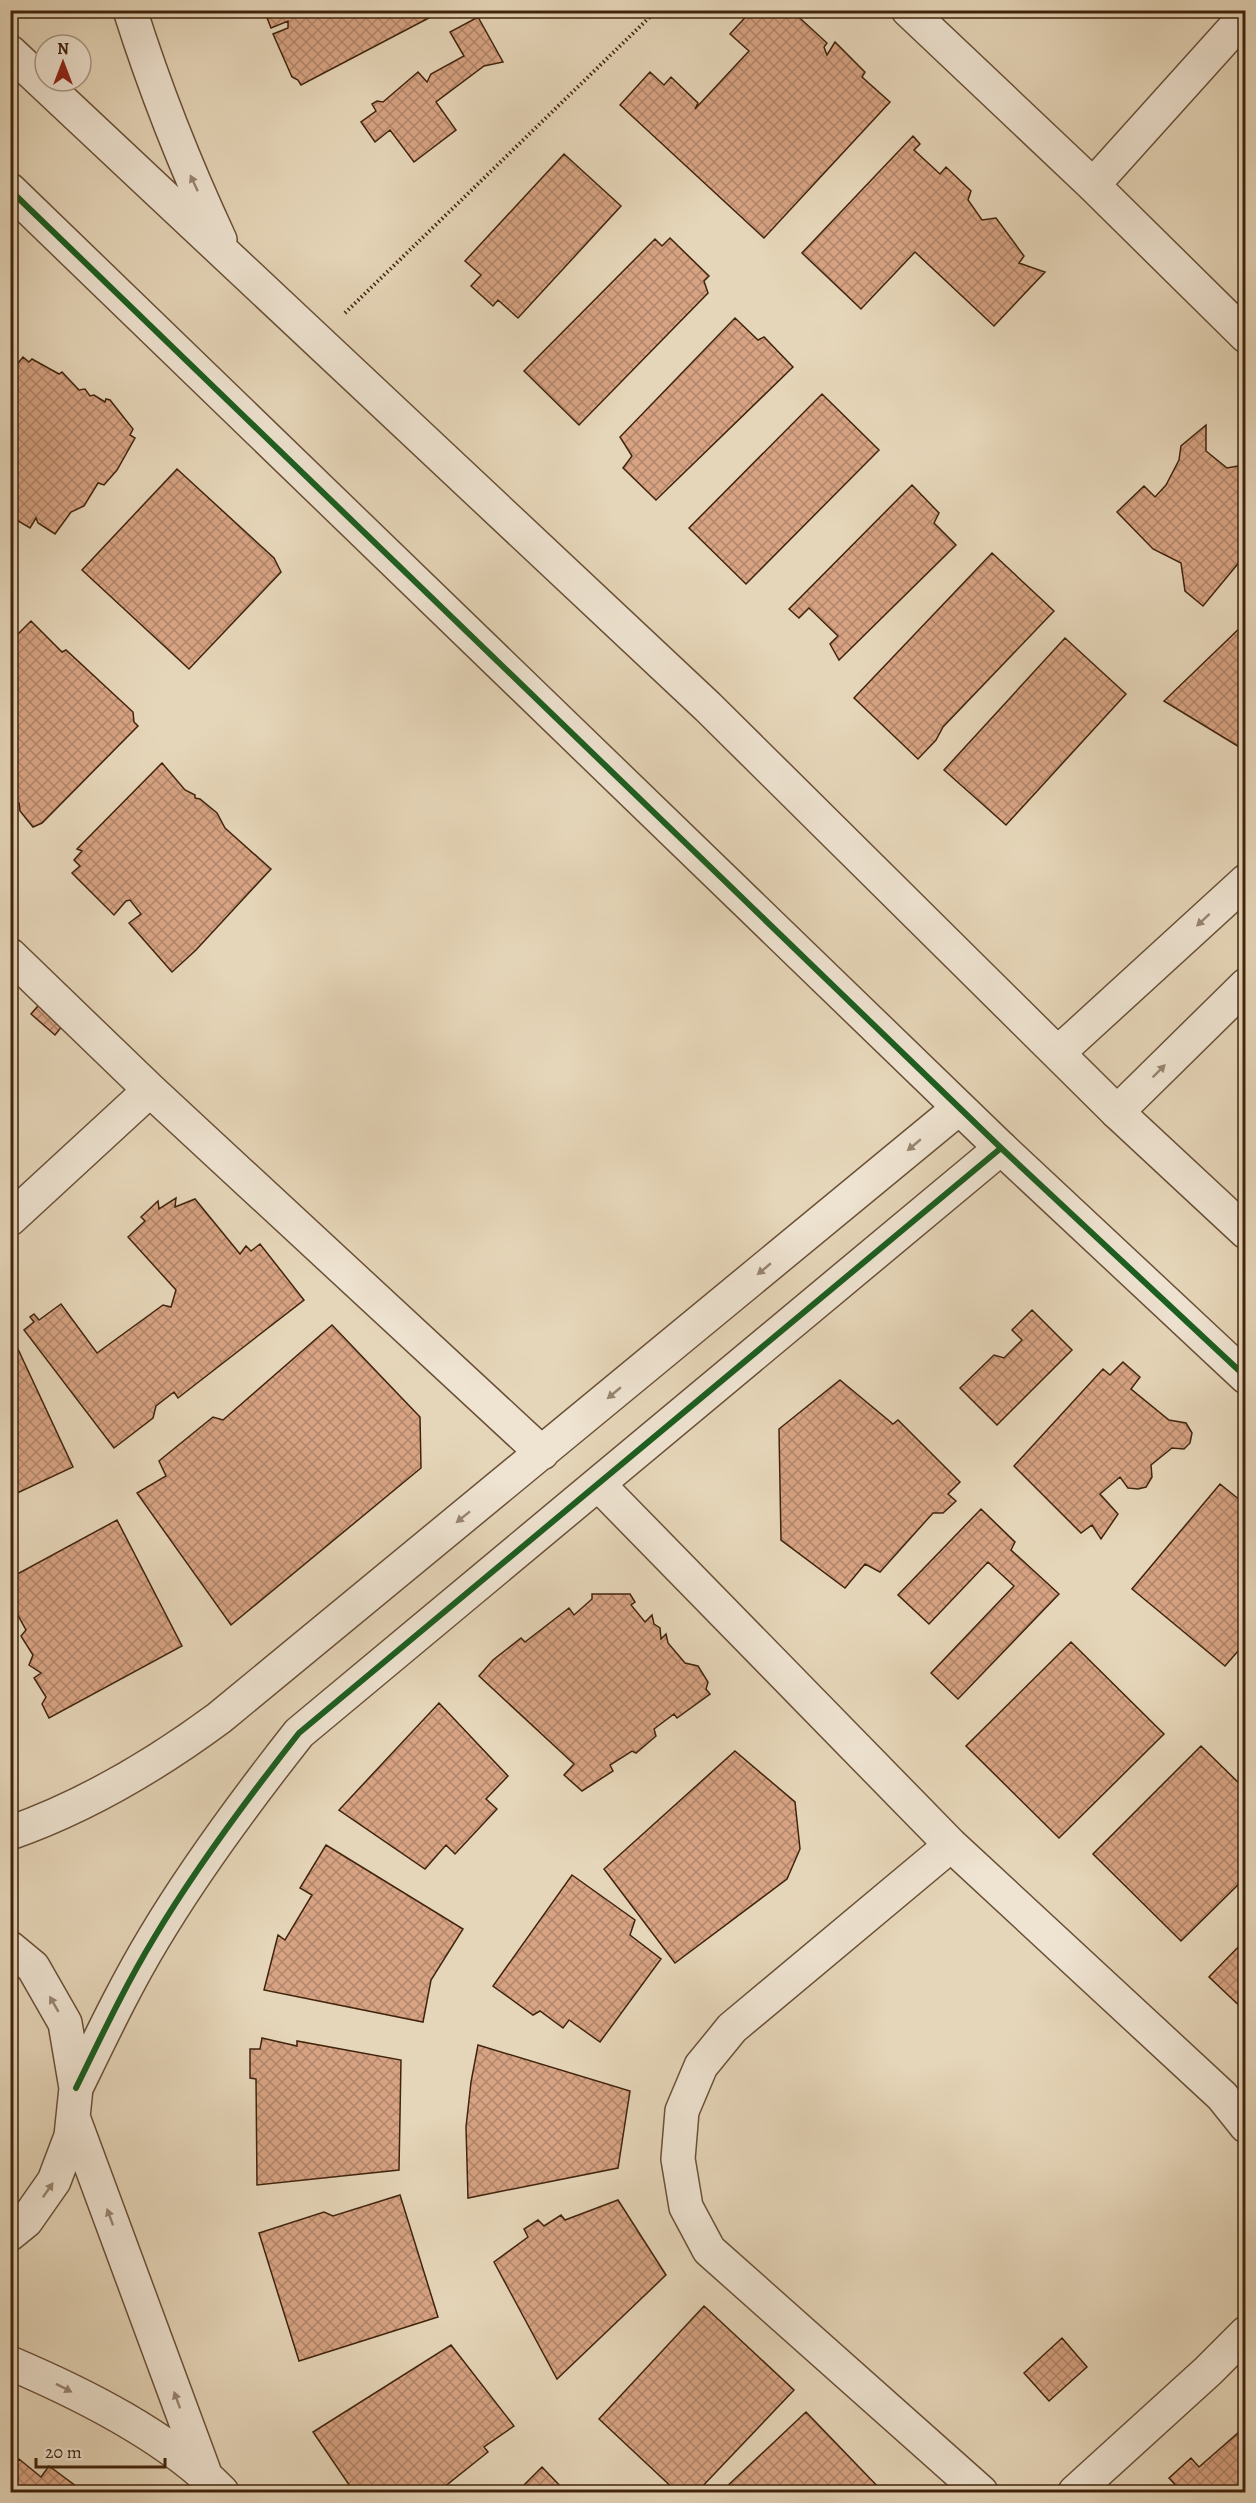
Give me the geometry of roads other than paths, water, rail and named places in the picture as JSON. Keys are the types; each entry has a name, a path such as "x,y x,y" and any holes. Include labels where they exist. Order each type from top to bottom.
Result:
{"street":[{"path":"130,10 150,74 186,166 227,255"},
{"path":"908,10 1094,185 1245,336"},
{"path":"1094,185 1245,15"},
{"path":"10,52 708,707 1059,1052 1117,1112 1245,1232"},
{"path":"10,190 959,1108 1245,1377"},
{"path":"1059,1052 1245,881"},
{"path":"10,955 150,1090 542,1453"},
{"path":"1117,1112 1245,986"},
{"path":"10,1219 150,1090"},
{"path":"10,1833 87,1801 134,1777 219,1718 959,1108"},
{"path":"10,2234 26,2221 54,2181 71,2136 75,2103 113,2012 153,1939 198,1868 246,1799 299,1733 1001,1148"},
{"path":"599,1485 951,1845 1222,2096 1245,2126"},
{"path":"951,1845 732,2028 701,2066 682,2111 678,2159 686,2207 710,2250 981,2493"},
{"path":"10,1948 33,1967 65,2023 75,2103 214,2483"},
{"path":"1075,2493 1208,2371 1245,2333"},
{"path":"10,2363 96,2404 152,2437 214,2483"}]}
